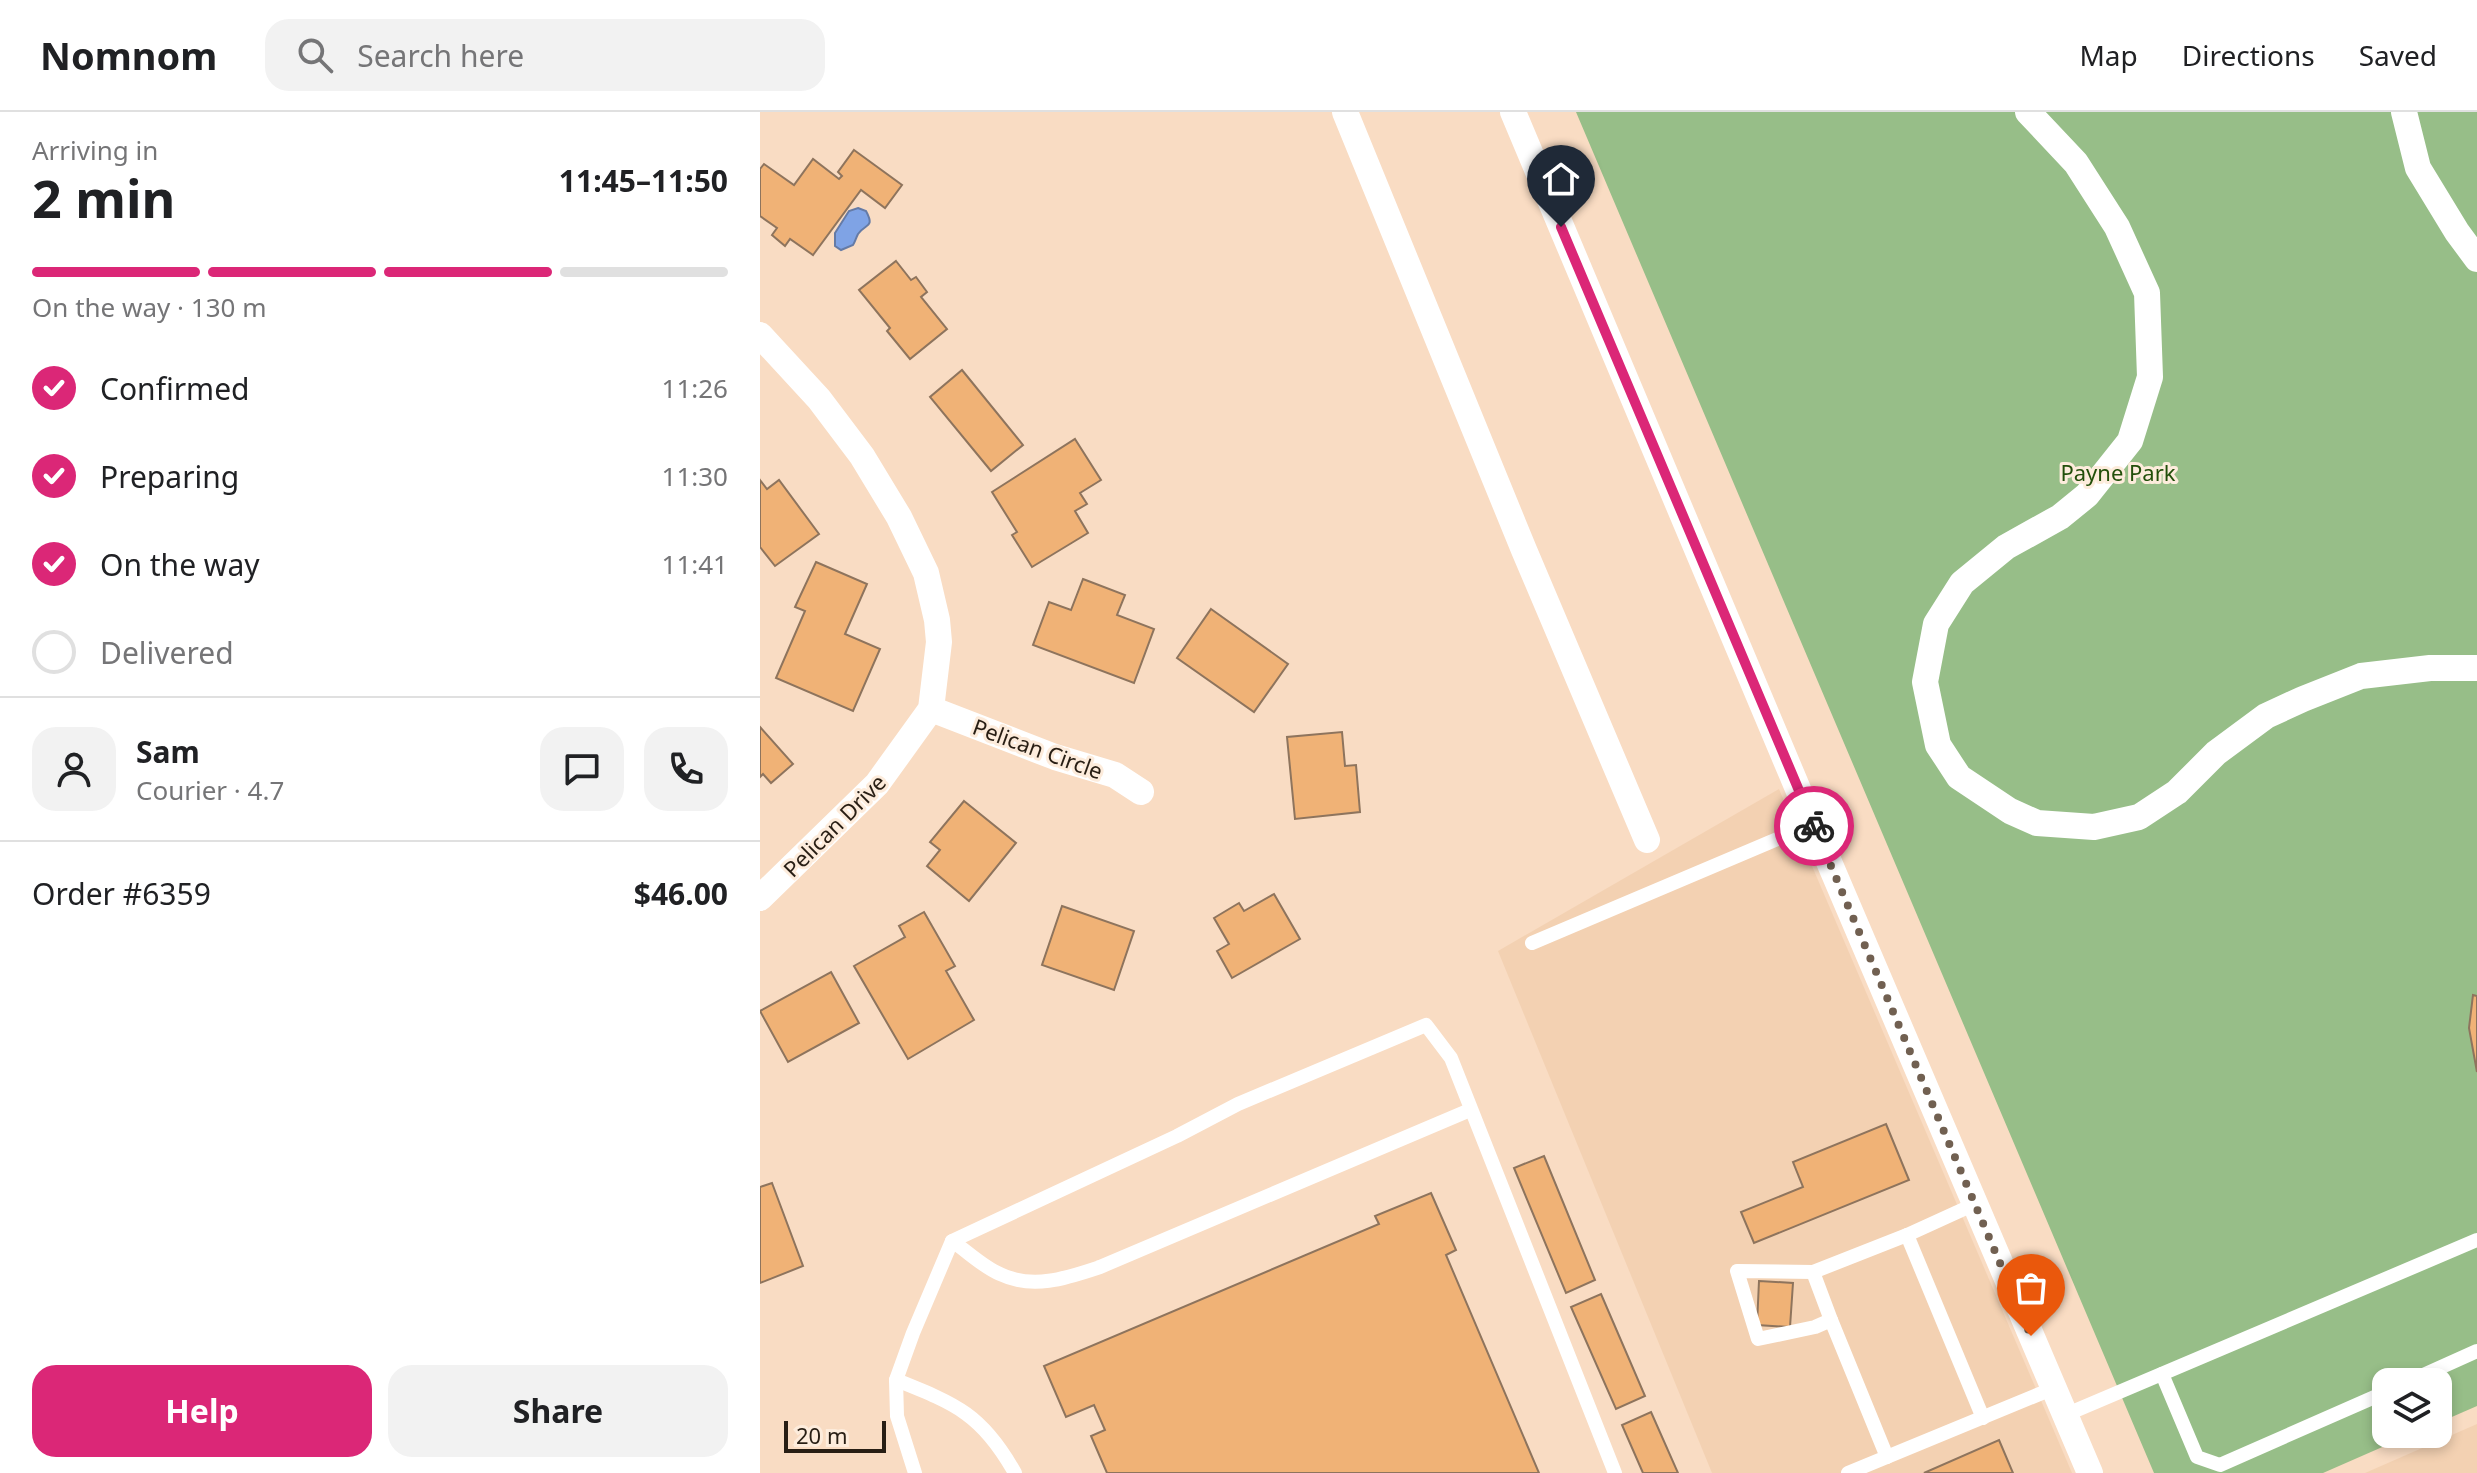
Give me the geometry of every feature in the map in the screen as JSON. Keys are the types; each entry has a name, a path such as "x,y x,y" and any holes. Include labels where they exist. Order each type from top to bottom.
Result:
{"street":[{"path":"1345,112 1524,550 1647,840"},
{"path":"1513,112 2090,1473"},
{"path":"2028,112 2076,163 2117,227 2147,293 2150,377 2130,441 2087,495 2060,517 2006,547 1962,583 1936,624 1925,682 1938,745 1959,777 2010,811 2037,823 2094,827 2139,817 2177,792 2216,753 2266,716 2303,699 2361,676 2430,668 2477,668"},
{"path":"2404,112 2418,168 2477,259"},
{"path":"760,335 819,399 862,456 899,517 926,573 939,642 931,709"},
{"name":"Pelican Circle","path":"931,709 1055,757 1115,775 1141,792"},
{"name":"Pelican Drive","path":"760,898 877,784 931,709"}],"lane":[{"path":"1532,943 1813,824"},
{"path":"915,1473 897,1416 896,1380 952,1241 1177,1136 1238,1104 1426,1025 1451,1058 1615,1473"},
{"path":"952,1241 999,1274 1031,1283 1065,1279 1470,1110"},
{"path":"1831,1320 1815,1327 1758,1339 1737,1271 1813,1272 1975,1204"},
{"path":"1907,1235 1983,1418"},
{"path":"2065,1415 2477,1240"},
{"path":"1813,1272 1887,1457"},
{"path":"2439,1368 2477,1351"},
{"path":"2162,1374 2197,1457 2220,1465 2372,1398"},
{"path":"896,1380 949,1402 981,1424 1003,1451 1015,1473"},
{"path":"1848,1473 2054,1388"}],"shaded area":[{"path":"1779,789 2072,1473 1712,1473 1498,951"},
{"path":"2477,1424 2477,1473 2365,1473 2422,1448 2452,1448 2452,1435"}],"green space":[{"name":"Payne Park","path":"1576,112 2477,112 2477,1406 2452,1417 2452,1368 2372,1368 2372,1448 2380,1448 2323,1473 2154,1473"}],"water":[{"path":"858,208 866,211 870,223 858,234 853,245 841,250 835,246 835,233 849,211"}],"building":[{"path":"854,150 902,185 885,208 861,190 813,255 790,239 785,246 772,235 777,228 760,216 760,169 764,164 794,185 813,159 839,179 842,176 838,172"},
{"path":"896,261 911,280 916,277 927,292 921,297 947,329 910,359 859,290"},
{"path":"962,370 1023,445 991,471 930,397"},
{"path":"1075,439 1101,480 1080,493 1087,504 1075,511 1088,533 1032,567 1012,535 1017,532 992,492"},
{"path":"760,480 767,489 779,480 819,534 775,566 760,547"},
{"path":"816,562 867,584 845,634 880,649 853,711 776,678 805,611 795,607"},
{"path":"1083,579 1125,595 1117,615 1154,629 1134,683 1033,645 1049,602 1071,610"},
{"path":"1211,609 1288,664 1254,712 1177,658"},
{"path":"760,727 793,764 771,783 763,774 760,777"},
{"path":"1342,732 1345,766 1356,765 1360,812 1295,819 1287,737"},
{"path":"964,801 1016,843 969,901 927,866 940,850 930,842"},
{"path":"1274,894 1300,939 1232,978 1217,951 1229,944 1214,918 1239,903 1244,911"},
{"path":"1062,906 1134,931 1114,990 1042,965"},
{"path":"924,912 955,966 946,971 974,1020 908,1059 854,966 905,937 899,926"},
{"path":"831,972 859,1023 788,1062 760,1011"},
{"path":"2473,995 2477,996 2477,1072 2469,1028"},
{"path":"1886,1124 1909,1180 1754,1243 1741,1212 1803,1187 1793,1162"},
{"path":"1544,1156 1595,1280 1566,1293 1514,1168"},
{"path":"772,1183 803,1266 760,1283 760,1187"},
{"path":"1431,1193 1456,1250 1446,1255 1539,1473 1107,1473 1091,1436 1105,1430 1094,1405 1066,1417 1044,1366 1379,1224 1375,1216"},
{"path":"1759,1281 1793,1283 1790,1327 1757,1325"},
{"path":"1601,1294 1645,1396 1616,1409 1571,1307"},
{"path":"1651,1412 1678,1473 1643,1473 1622,1425"},
{"path":"1999,1440 2013,1473 1924,1473"}],"way so far":[{"path":"1814,826 2031,1336"}],"route":[{"path":"1561,227 1814,826"}]}
